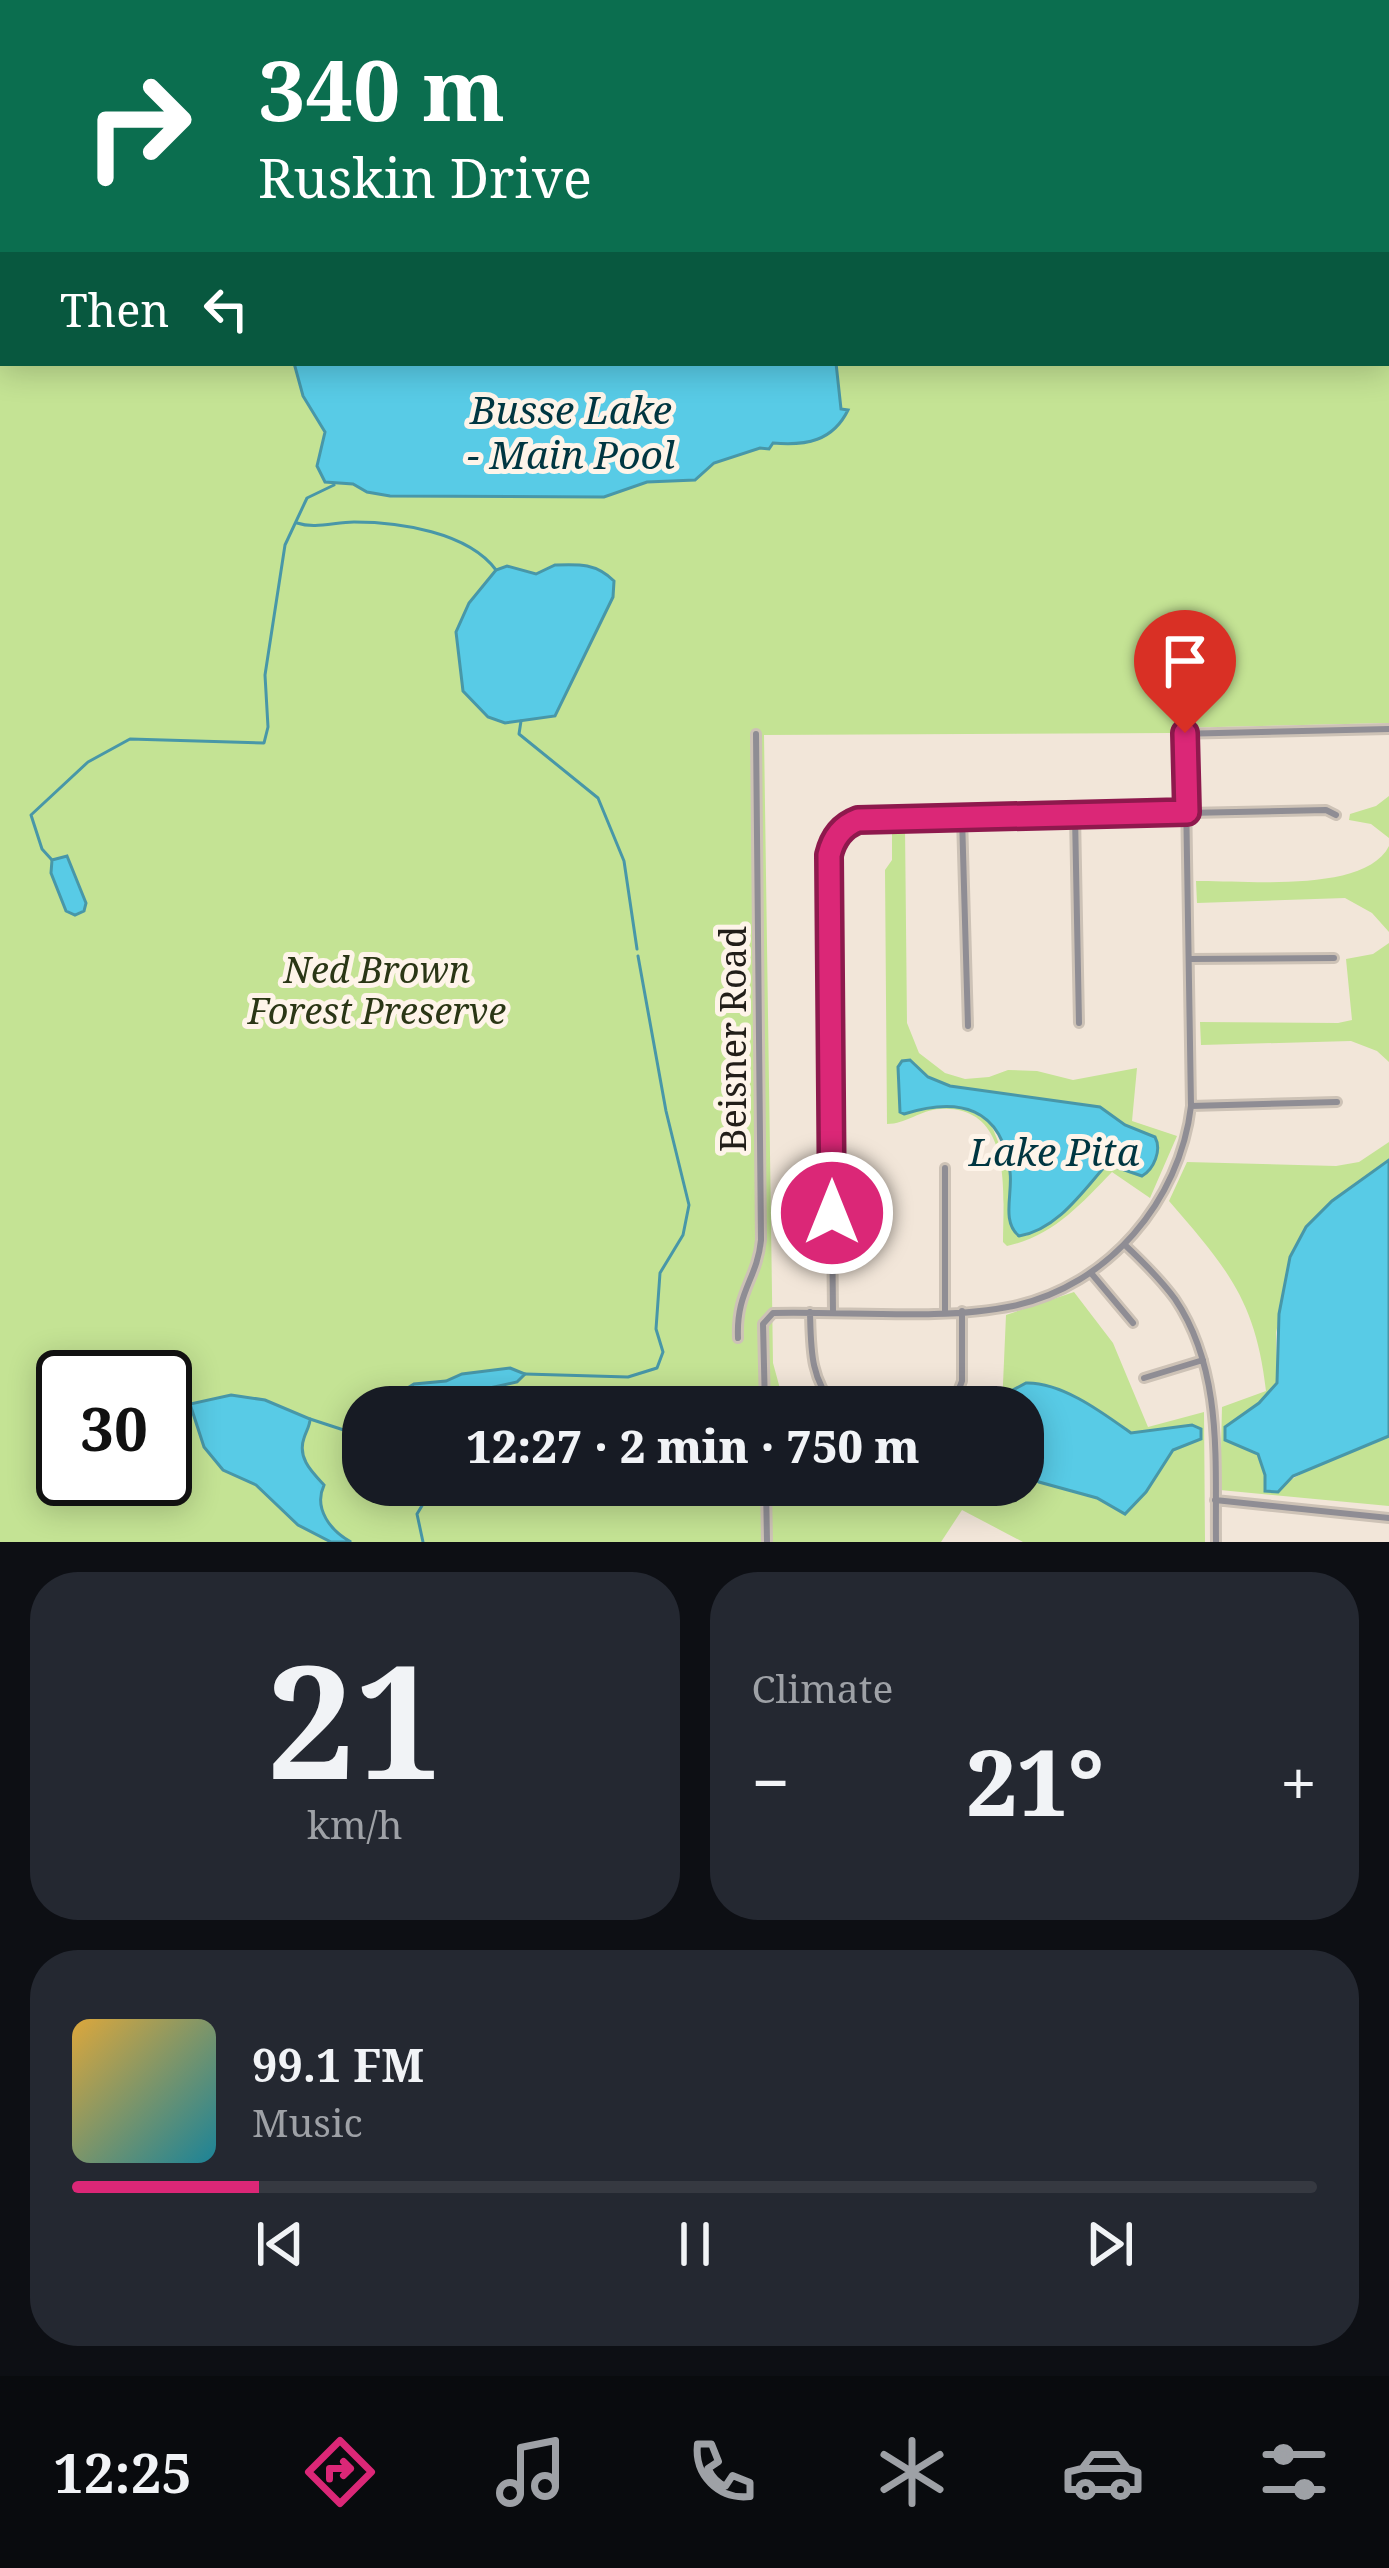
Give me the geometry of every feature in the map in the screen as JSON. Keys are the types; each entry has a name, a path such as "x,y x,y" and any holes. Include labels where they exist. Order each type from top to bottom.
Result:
{"street":[{"path":"765,1386 764,1324 773,1313 1011,1307 1090,1273 1125,1245 1163,1192 1186,1140 1191,1106 1187,812 1180,733 1389,729"},
{"name":"Beisner Road","path":"737,1338 738,1301 761,1240 756,734"},
{"path":"833,1312 829,878 832,842 849,824 858,820 1187,812 1326,810 1336,815"},
{"path":"1075,815 1079,1023"},
{"path":"962,817 968,1026"},
{"path":"1190,959 1334,958"},
{"path":"1191,1106 1337,1102"},
{"path":"944,1168 944,1312"},
{"path":"1125,1245 1174,1298 1203,1360 1211,1397 1216,1542"},
{"path":"1090,1273 1133,1323"},
{"path":"960,1386 962,1311"},
{"path":"810,1312 811,1361 820,1386"},
{"path":"1144,1378 1203,1360"},
{"path":"1215,1500 1389,1517"},
{"path":"766,1506 766,1542"}],"green space":[{"name":"Ned Brown Forest Preserve","path":"0,366 1389,366 1389,723 1174,728 1172,733 764,735 773,1363 779,1386 342,1386 342,1506 1044,1506 1044,1386 1003,1386 1006,1315 1074,1292 1113,1343 1148,1427 1204,1412 1205,1542 1023,1542 962,1510 941,1542 0,1542"},
{"path":"1389,796 1389,838 1371,824 1349,820 1350,814 1376,806"},
{"path":"892,827 905,827 907,1023 919,1053 945,1073 965,1079 1008,1070 1073,1080 1137,1068 1132,1121 1177,1136 1150,1198 1112,1172 1052,1227 1007,1246 1003,1242 999,1156 981,1121 964,1112 940,1109 887,1124 885,870 892,860","holes":["915,1063 929,1076 968,1091 1079,1103 1103,1111 1138,1132 1126,1172 1107,1163 1059,1216 1026,1236 1009,1223 1011,1174 991,1124 970,1111 949,1106 900,1112 897,1074"]},
{"path":"1389,846 1389,932 1372,913 1345,898 1197,903 1196,881 1330,878 1376,861"},
{"path":"1389,943 1389,1062 1377,1051 1351,1041 1201,1045 1200,1022 1352,1020 1346,959 1373,954"},
{"path":"1389,1142 1389,1160 1332,1201 1284,1293 1276,1333 1277,1383 1225,1428 1226,1440 1258,1454 1265,1491 1389,1436 1389,1506 1220,1490 1222,1407 1266,1391 1255,1333 1236,1287 1169,1201 1187,1162 1336,1166 1359,1162"}],"water":[{"name":"Busse Lake - Main Pool","path":"295,366 836,366 841,409 848,410 826,435 773,443 769,449 714,463 695,480 647,482 604,497 390,496 353,484 325,482 317,466 325,432 303,396"},
{"path":"555,565 601,571 614,581 613,597 555,716 505,723 488,717 463,691 456,632 469,603 496,570 507,566 536,574"},
{"path":"67,856 86,903 84,911 75,915 66,911 51,873 52,860"},
{"name":"Lake Pita","path":"910,1060 928,1077 950,1086 1100,1107 1125,1125 1155,1137 1156,1159 1142,1176 1107,1164 1057,1218 1019,1236 1010,1223 1010,1172 998,1133 987,1120 959,1107 900,1112 898,1067"},
{"path":"1389,1160 1389,1436 1293,1476 1278,1492 1265,1491 1258,1454 1225,1440 1225,1427 1259,1403 1277,1383 1279,1314 1290,1257 1306,1227 1332,1201"},
{"path":"510,1368 525,1374 517,1382 499,1386 411,1386"},
{"path":"1040,1384 1068,1393 1131,1433 1192,1425 1201,1429 1201,1439 1173,1450 1125,1514 1097,1498 1044,1483 1044,1386 1020,1386"},
{"path":"231,1395 265,1400 310,1419 302,1445 304,1458 324,1485 322,1511 351,1542 331,1542 298,1525 256,1485 223,1470 204,1447 192,1404"}],"waterway":[{"path":"52,860 42,849 31,815 88,762 130,739 264,743 268,727 265,675 285,545 307,498 334,485"},
{"path":"297,523 411,527 468,546 496,570"},
{"path":"521,721 519,734 598,798 624,861 637,949"},
{"path":"525,1374 628,1377 657,1368 663,1352 656,1329 660,1273 683,1235 689,1205 666,1111 638,956"},
{"path":"310,1419 342,1429"},
{"path":"422,1506 417,1514 423,1542"}],"route":[{"path":"832,1213 832,842 858,820 1187,812 1185,733"}]}
